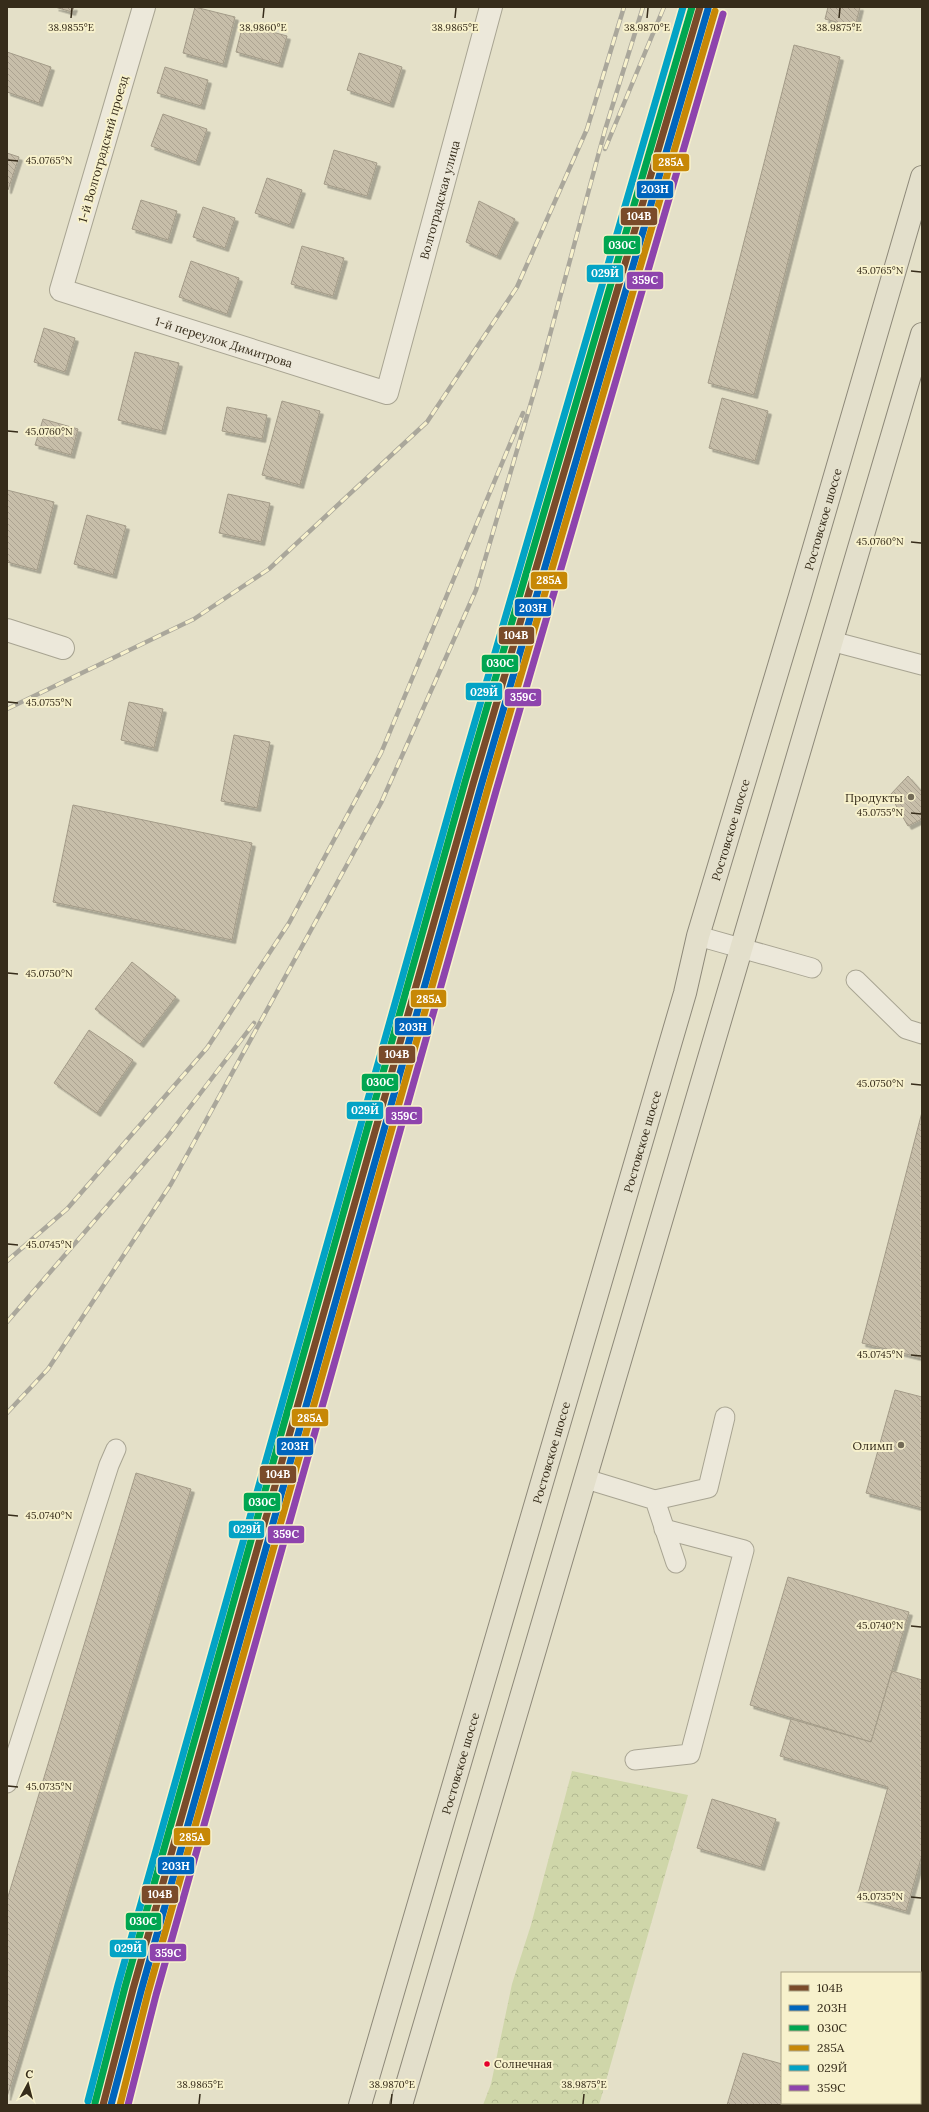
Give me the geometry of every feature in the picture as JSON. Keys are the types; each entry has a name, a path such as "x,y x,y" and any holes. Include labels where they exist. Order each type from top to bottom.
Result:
{"main road":[{"name":"Ростовское шоссе","path":"360,2105 683,1000 698,936 922,177"},
{"path":"401,2105 922,334"}],"street":[{"name":"1-й Волгоградский проезд","path":"61,290 144,7"},
{"name":"Волгоградская улица","path":"387,393 491,7"},
{"name":"1-й переулок Димитрова","path":"61,290 387,393"},
{"path":"7,630 63,648"}],"lane":[{"path":"831,641 922,665"},
{"path":"698,936 812,968"},
{"path":"856,980 906,1029 922,1034"},
{"path":"586,1479 655,1500 708,1488 726,1417"},
{"path":"7,1783 109,1465 116,1449"},
{"path":"655,1500 676,1563"},
{"path":"635,1760 690,1754 744,1550 664,1529"}],"green space":[{"path":"572,1771 688,1795 599,2105 483,2105 491,2084 512,1984 531,1925"}],"building":[{"path":"55,7 74,7 72,12"},
{"path":"195,7 235,17 223,64 183,53"},
{"path":"828,7 860,7 855,27 825,19"},
{"path":"243,24 287,36 279,64 236,52"},
{"path":"794,45 840,57 754,395 708,383"},
{"path":"7,52 51,67 39,103 7,92"},
{"path":"359,53 402,67 390,104 347,90"},
{"path":"165,67 208,80 201,106 157,93"},
{"path":"163,114 207,129 196,162 151,146"},
{"path":"334,150 377,163 367,196 324,184"},
{"path":"7,153 19,157 8,190 7,190"},
{"path":"267,178 302,190 290,225 255,213"},
{"path":"141,200 177,211 168,240 132,229"},
{"path":"479,201 515,219 497,256 466,242"},
{"path":"203,207 235,218 225,248 193,237"},
{"path":"302,246 344,258 333,296 291,284"},
{"path":"191,261 239,278 227,314 179,297"},
{"path":"44,328 75,338 65,372 34,362"},
{"path":"135,352 179,363 162,431 118,420"},
{"path":"722,398 768,411 755,461 709,448"},
{"path":"282,401 320,411 300,485 262,475"},
{"path":"227,407 267,415 262,439 222,431"},
{"path":"43,419 78,429 71,455 35,445"},
{"path":"7,490 54,502 37,570 7,562"},
{"path":"228,494 270,503 261,542 219,533"},
{"path":"87,515 126,526 113,575 74,564"},
{"path":"129,702 163,709 154,748 121,740"},
{"path":"234,735 270,742 257,808 221,801"},
{"path":"908,776 922,792 922,819 908,826 890,795"},
{"path":"73,805 252,843 232,940 53,902"},
{"path":"132,962 176,997 140,1044 95,1009"},
{"path":"89,1030 133,1060 97,1113 54,1083"},
{"path":"922,1112 922,1358 862,1343"},
{"name":"Олимп","path":"895,1390 922,1397 922,1508 866,1493"},
{"path":"136,1473 191,1489 7,2097 7,1900"},
{"path":"788,1577 909,1612 871,1742 750,1705"},
{"path":"892,1671 922,1680 922,1855 906,1911 857,1897 888,1787 780,1756 791,1719 871,1742"},
{"path":"712,1799 776,1819 761,1867 697,1848"},
{"path":"743,2053 781,2064 781,2104 922,2105 727,2105"}],"railway":[{"path":"7,709 194,619 269,569 427,422 517,287 587,129 624,7"},
{"path":"7,1413 48,1369 171,1184 381,803 476,590 540,372 605,130 643,7"},
{"path":"605,149 664,7"},
{"path":"7,1261 67,1209 207,1048 289,923 381,753 523,413"},
{"path":"7,1322 167,1137 254,1023"}],"transit line":[{"name":"029Й","path":"88,2101 118,1985 458,780 683,7"},
{"name":"030C","path":"95,2103 125,1987 465,782 692,7"},
{"name":"104В","path":"103,2105 133,1989 473,784 700,7"},
{"name":"203Н","path":"111,2105 141,1991 481,786 708,9"},
{"name":"285А","path":"120,2105 148,1993 488,788 715,11"},
{"name":"359С","path":"128,2105 156,1995 496,791 723,14"}],"place":[{"name":"Продукты","path":"911,797"},
{"name":"Олимп","path":"901,1445"},
{"name":"Солнечная","path":"487,2064"}]}
